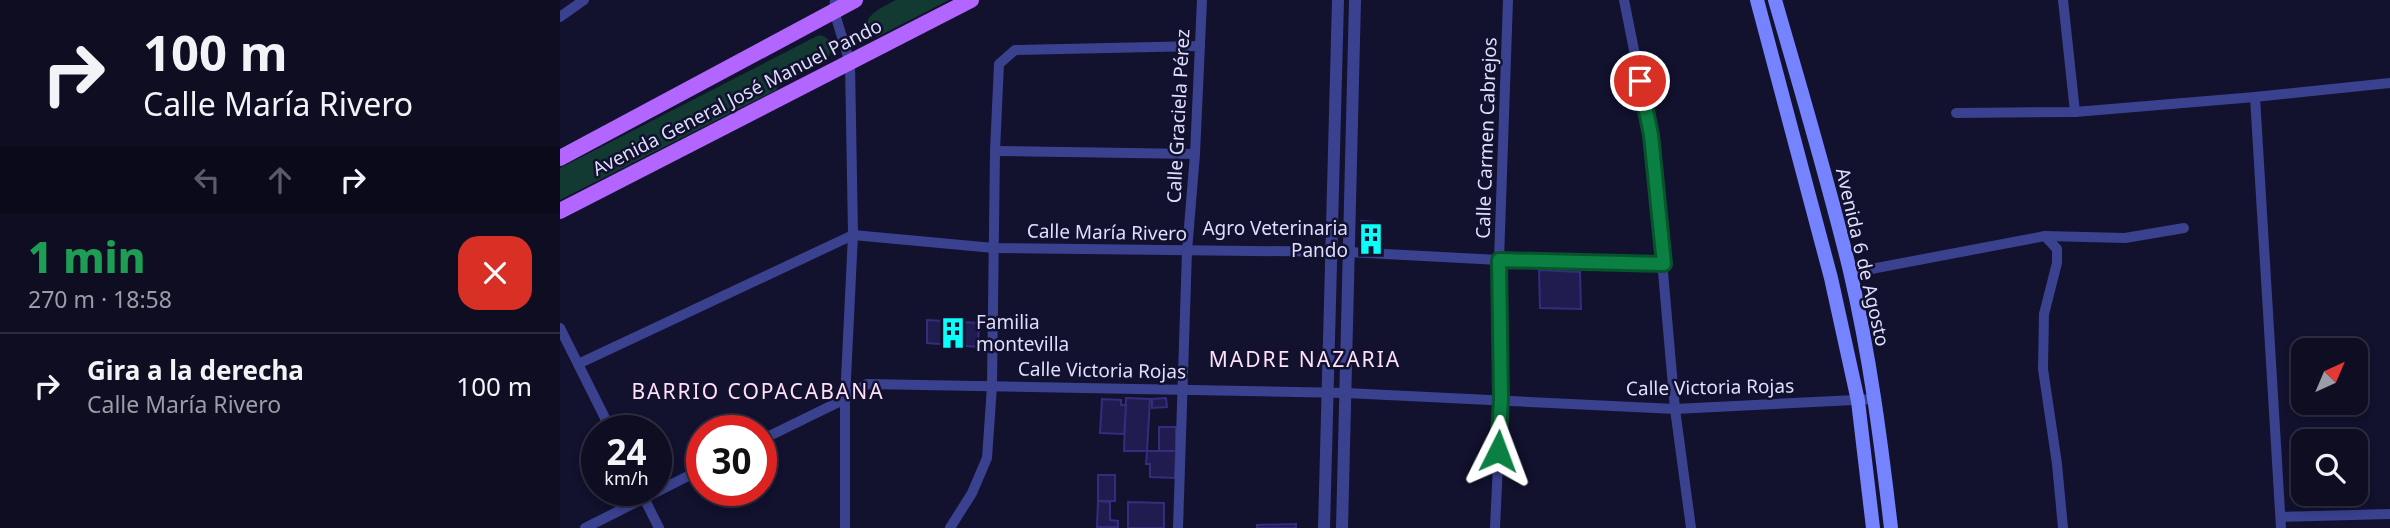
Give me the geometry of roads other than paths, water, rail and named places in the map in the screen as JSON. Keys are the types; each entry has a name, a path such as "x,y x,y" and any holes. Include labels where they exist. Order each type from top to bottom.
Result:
{"main road":[{"name":"Avenida General José Manuel Pando","path":"560,158 834,5 855,0"},
{"name":"Avenida General José Manuel Pando","path":"560,211 971,0"},
{"name":"Avenida 6 de Agosto","path":"1757,0 1830,278 1858,401 1872,528"},
{"name":"Avenida 6 de Agosto","path":"1775,0 1850,273 1875,399 1891,528"}],"street":[{"path":"560,17 584,0"},
{"name":"Calle Graciela Pérez","path":"1178,528 1187,251 1195,154 1202,0"},
{"path":"1324,528 1338,0"},
{"path":"1342,528 1355,0"},
{"name":"Calle Carmen Cabrejos","path":"1495,528 1501,400 1499,260 1507,0"},
{"path":"1623,0 1651,135 1675,409 1691,528"},
{"path":"2063,0 2075,112"},
{"path":"834,5 850,63 853,235 845,399 845,528"},
{"path":"950,528 972,493 987,458 992,386 995,151 999,64 1015,50 1200,46"},
{"path":"1956,113 2075,112 2390,83"},
{"path":"2255,97 2281,522 2390,514"},
{"path":"995,151 1195,154"},
{"path":"1850,273 2045,236 2124,238 2184,228"},
{"path":"578,364 853,235"},
{"name":"Calle María Rivero","path":"853,235 994,248 1348,252 1499,260 1664,264"},
{"path":"2045,236 2057,249 2057,263 2044,314 2043,369 2063,528"},
{"path":"560,328 604,415"},
{"name":"Calle Victoria Rojas","path":"777,432 845,399 867,384 1346,393 1675,409 1875,399"},
{"path":"585,528 621,506"},
{"path":"647,506 659,528"}],"place":[{"name":"Agro Veterinaria Pando","path":"1371,239"},
{"name":"Familia montevilla","path":"953,333"}],"district":[{"name":"MADRE NAZARIA","path":"1305,359"},
{"name":"BARRIO COPACABANA","path":"758,391"}]}
